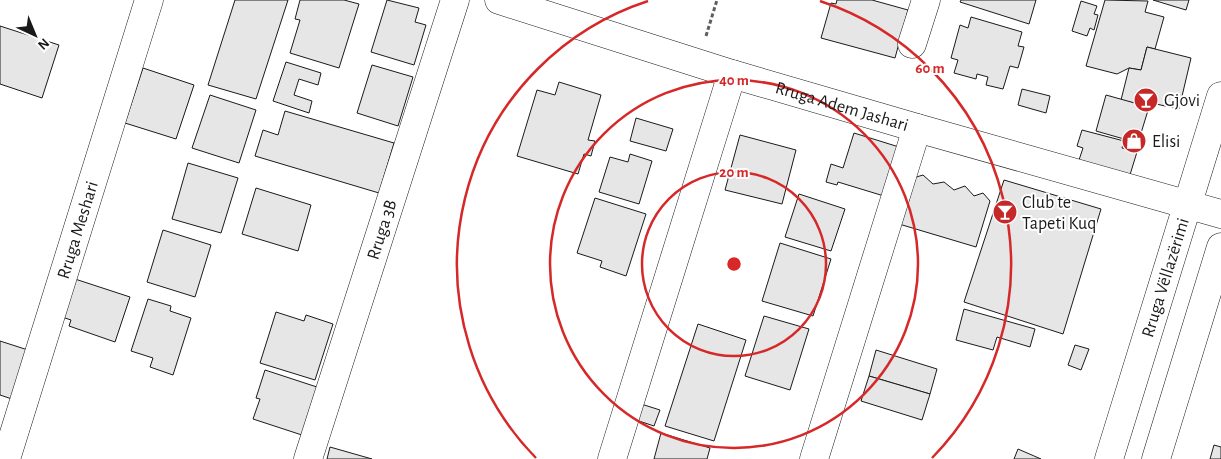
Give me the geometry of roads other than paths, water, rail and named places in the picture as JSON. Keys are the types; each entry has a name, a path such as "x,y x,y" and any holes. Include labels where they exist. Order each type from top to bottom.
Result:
{"street":[{"name":"Rruga Meshari","path":"6,459 149,0"},
{"name":"Rruga 3B","path":"308,459 455,0"},
{"name":"Rruga Adem Jashari","path":"499,0 732,74 1221,214"},
{"path":"912,44 926,0"},
{"path":"612,459 732,74"},
{"name":"Rruga Vëllazërimi","path":"1109,459 1171,264 1187,204 1221,96"},
{"path":"814,459 917,128"},
{"path":"1156,459 1221,247"}],"place":[{"name":"Gjovi","path":"1146,100"},
{"name":"Elisi","path":"1134,141"},
{"name":"Club te Tapeti Kuq","path":"1005,212"}]}
